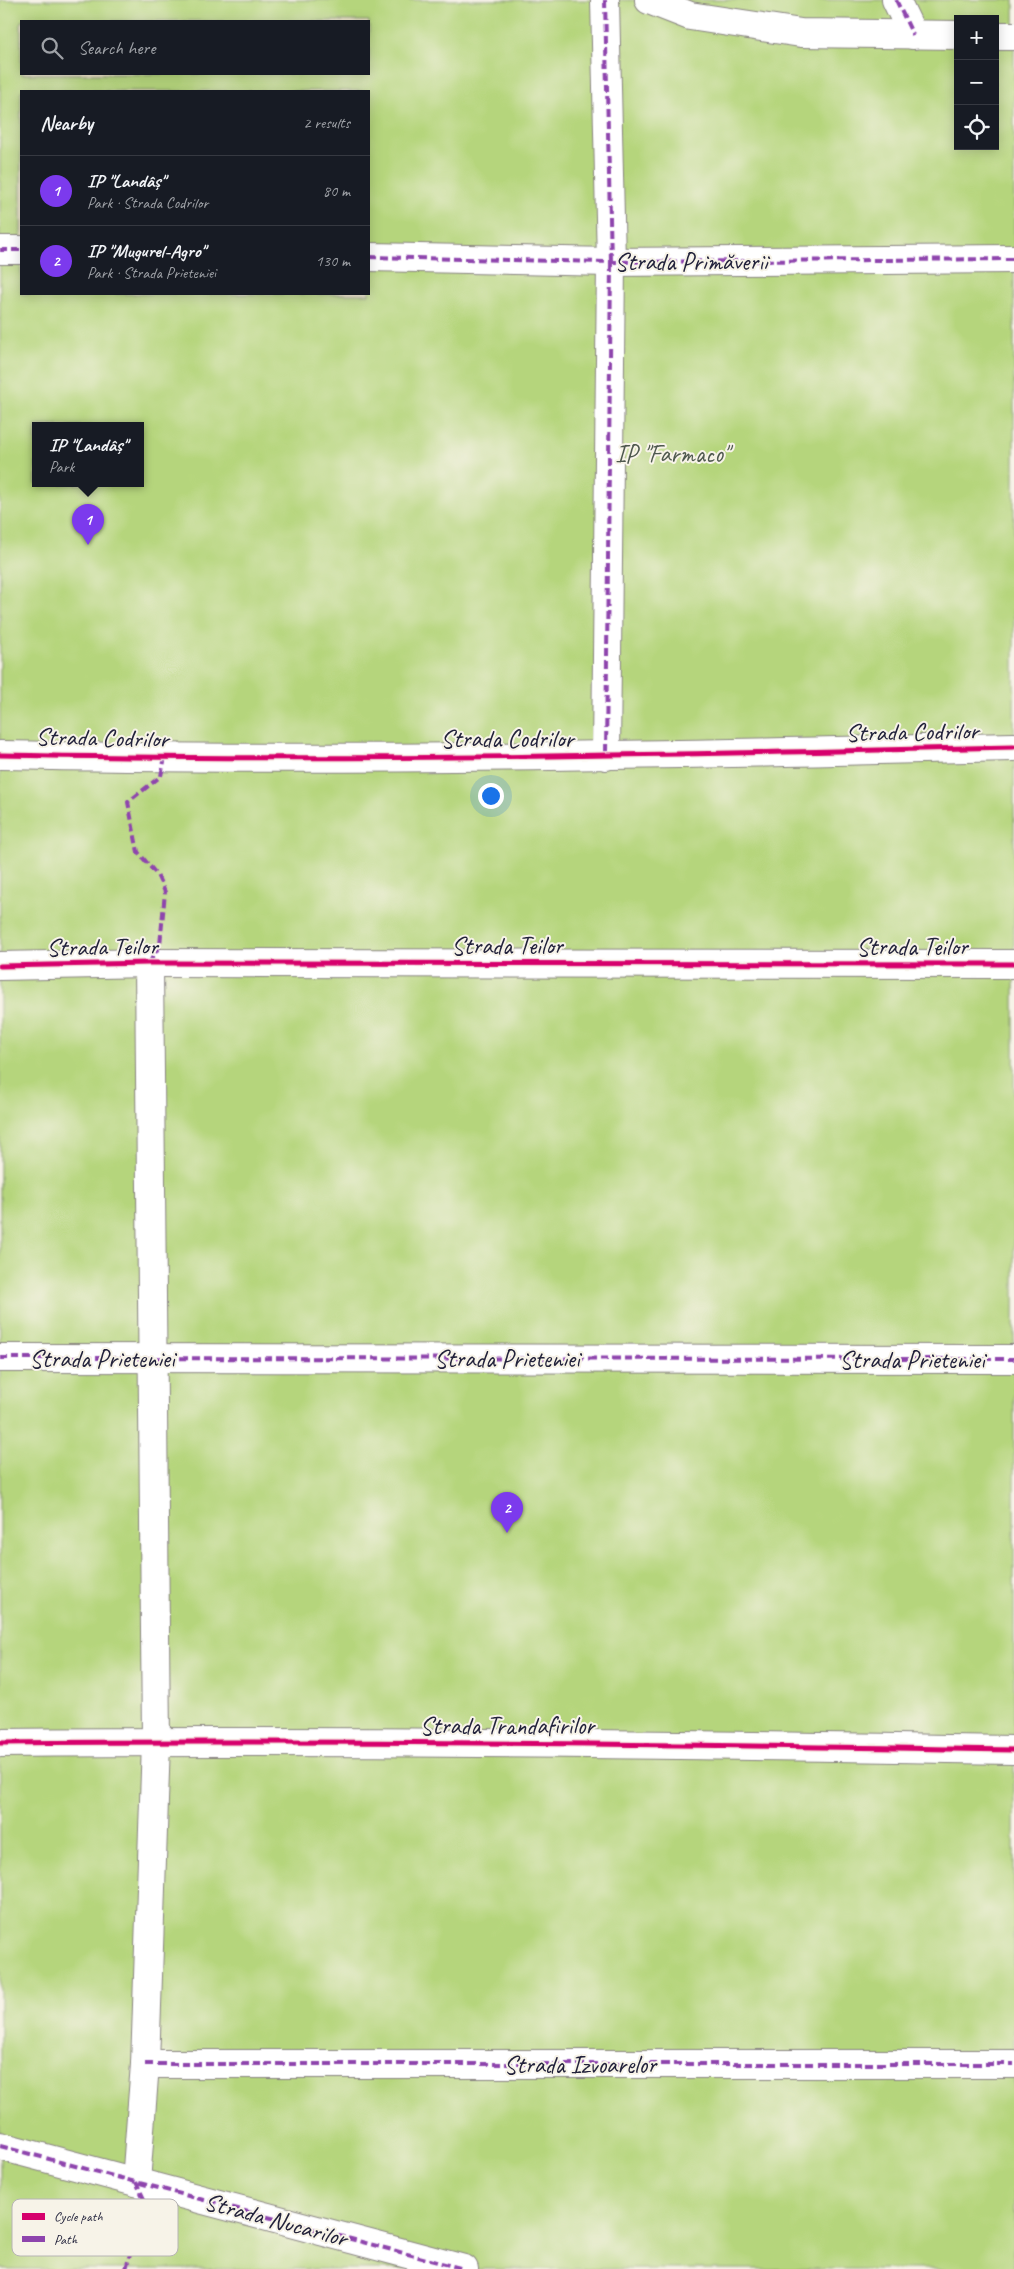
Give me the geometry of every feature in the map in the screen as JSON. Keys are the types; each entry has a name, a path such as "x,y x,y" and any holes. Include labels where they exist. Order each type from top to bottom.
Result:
{"street":[{"path":"605,0 611,262 606,756"},
{"path":"649,0 690,16 800,33 954,35"},
{"path":"896,0 913,35"},
{"path":"999,36 1014,36"},
{"path":"0,250 20,250"},
{"name":"Strada Primăverii","path":"370,257 611,262 1014,259"},
{"name":"Strada Codrilor","path":"0,755 165,757 606,756 1014,747"},
{"path":"136,2182 145,2064 156,1742 149,964"},
{"name":"Strada Teilor","path":"0,966 149,964 1014,964"},
{"name":"Strada Prieteniei","path":"0,1358 1014,1359"},
{"name":"Strada Trandafirilor","path":"0,1744 156,1742 666,1744 1014,1750"},
{"name":"Strada Izvoarelor","path":"145,2064 1014,2064"},
{"name":"Strada Nucarilor","path":"0,2146 464,2269"}],"green space":[{"name":"IP \"Farmaco\"","path":"0,0 1014,0 1014,2269 0,2269"}],"marked path":[{"path":"605,0 611,262 606,756"},
{"path":"896,0 913,35"},
{"path":"0,250 20,250"},
{"path":"370,257 611,262 1014,259"},
{"path":"149,963 160,945 165,892 157,875 138,852 128,802 161,776 165,757"},
{"path":"0,1358 1014,1359"},
{"path":"145,2064 1014,2064"},
{"path":"0,2146 464,2269"},
{"path":"136,2182 144,2199"},
{"path":"126,2269 129,2256"}],"cycle path":[{"path":"0,755 380,758 1014,747"},
{"path":"0,966 149,963 1014,964"},
{"path":"0,1743 507,1743 1014,1750"}],"place":[{"name":"IP \"Landâș\"","path":"88,545"},
{"name":"IP \"Mugurel-Agro\"","path":"507,1533"}]}
